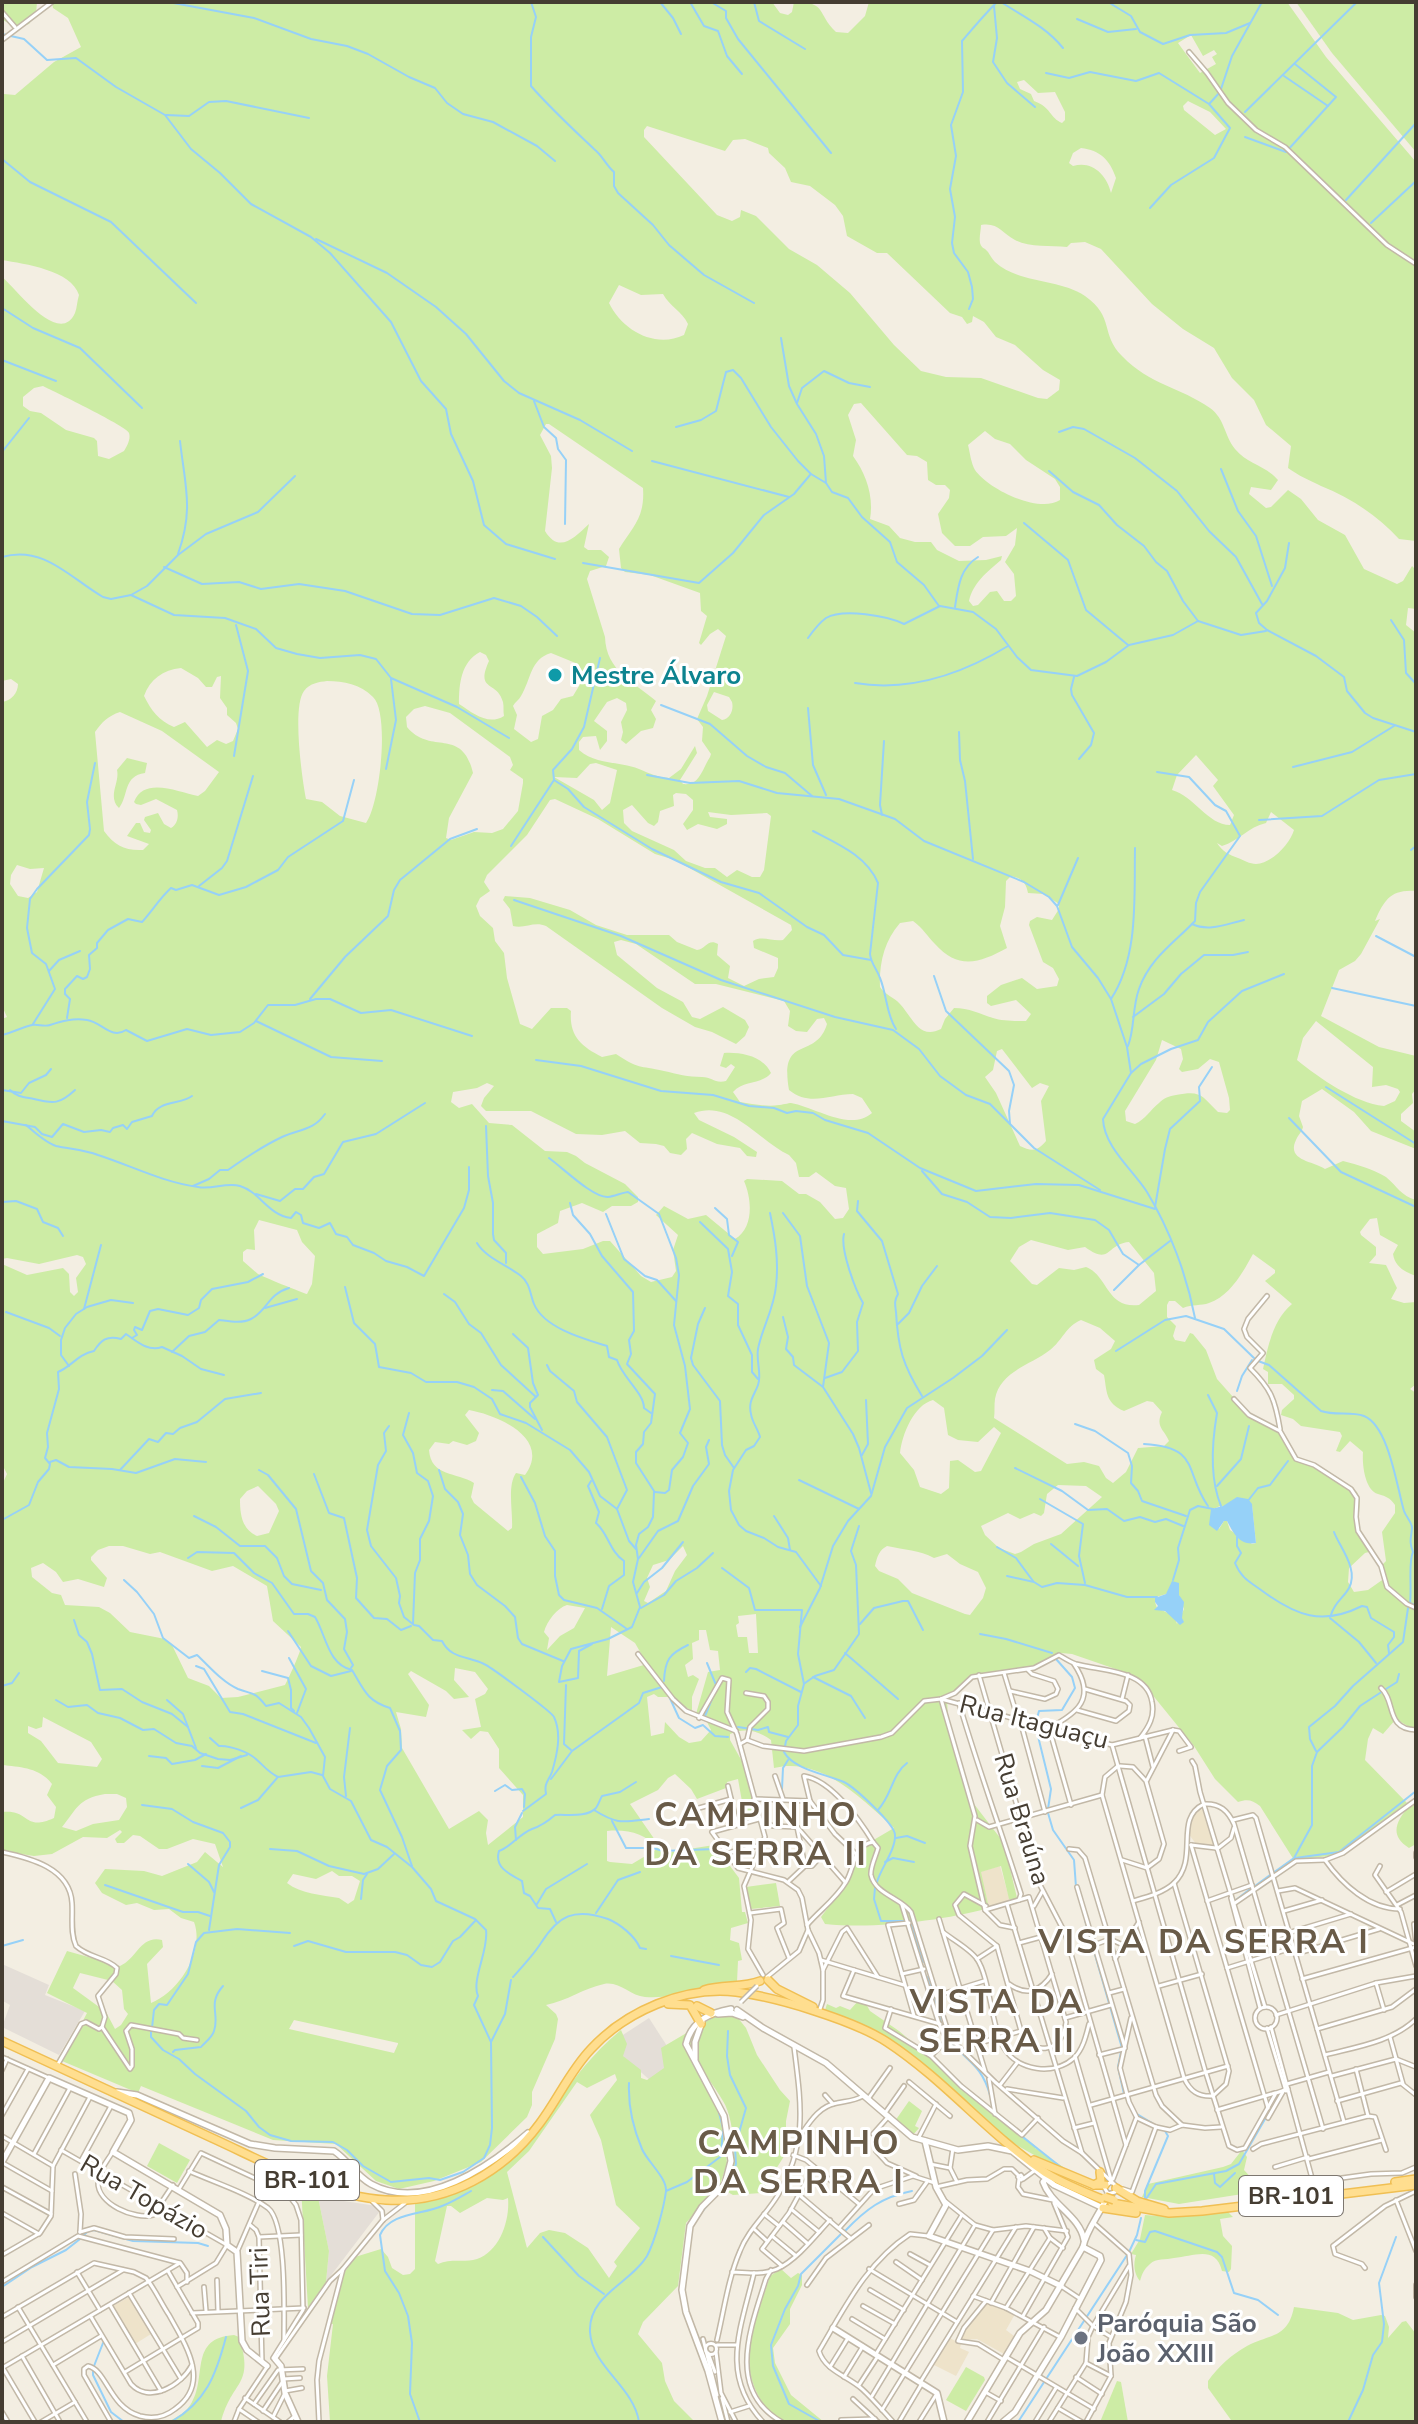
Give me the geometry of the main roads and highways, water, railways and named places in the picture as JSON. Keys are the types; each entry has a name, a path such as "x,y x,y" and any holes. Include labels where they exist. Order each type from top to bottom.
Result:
{"main road":[{"path":"697,1994 717,1986 754,1984 763,1980 818,2012"},
{"path":"658,2004 690,2005 701,2021 697,2006 700,1998 712,1993"},
{"name":"BR-101","path":"2,2043 294,2175 345,2194 369,2199 411,2200 451,2191 484,2176 517,2151 591,2049 619,2025 658,2004 697,1994 741,1993 818,2012 884,2040 1044,2171 1108,2188 1136,2207 1166,2210 1207,2207 1416,2179"},
{"path":"697,2006 711,2013"},
{"name":"BR-101","path":"972,2111 989,2121 1032,2166 1108,2188"},
{"path":"985,2124 1012,2151"},
{"path":"1032,2166 1108,2188"},
{"path":"1094,2185 1101,2181 1136,2207"},
{"name":"BR-101","path":"1146,2209 1202,2211 1415,2190"}],"water":[{"path":"1237,1497 1248,1499 1252,1504 1256,1543 1241,1540 1227,1521 1217,1531 1209,1525 1211,1509"},
{"path":"1172,1581 1179,1583 1179,1595 1184,1602 1184,1622 1180,1625 1165,1611 1154,1610 1158,1606 1155,1598 1166,1594"}],"waterway":[{"path":"168,2 254,18 311,39 368,54 435,88 447,103 463,114 493,122 537,146 555,161"},
{"path":"531,2 536,17 531,37 531,86 599,154 614,172 614,186 618,193 653,225 669,245 704,275 754,303"},
{"path":"660,2 681,34"},
{"path":"690,2 704,26 718,31 727,56 742,74"},
{"path":"711,2 726,11 726,18 738,39 831,153"},
{"path":"754,2 759,21 805,49"},
{"path":"969,309 973,299 972,287 968,272 954,253 952,243 955,217 950,189 956,156 951,125 963,92 962,41 997,2"},
{"path":"1001,2 1042,28 1063,48"},
{"path":"1101,2 1108,2 1131,16 1140,32 1163,44 1190,35 1226,33 1250,23"},
{"path":"1210,103 1220,92 1232,56 1262,2"},
{"path":"1245,112 1357,2"},
{"path":"994,6 997,38 993,62 1007,83 1035,107"},
{"path":"1077,19 1108,32 1136,29"},
{"path":"2,34 24,39 47,60 76,58 116,87 165,115 191,149 251,204 311,237 330,253 391,322 421,381 446,409 451,434 473,481 484,525 506,544 555,559"},
{"path":"1245,137 1286,152 1336,97 1295,64"},
{"path":"1046,73 1069,78 1090,72 1136,81 1159,73 1209,104 1230,128 1214,158 1171,185 1150,208"},
{"path":"1284,76 1328,106"},
{"path":"166,115 189,116 209,102 226,101 309,118"},
{"path":"1346,200 1416,123"},
{"path":"2,159 30,182 111,222 196,303"},
{"path":"1371,223 1416,181"},
{"path":"316,239 387,273 436,307 466,334 504,381 519,393 580,420 632,451"},
{"path":"2,308 33,328 80,348 142,408"},
{"path":"781,338 789,386 816,434 824,456 826,483"},
{"path":"2,360 56,381"},
{"path":"676,427 701,420 716,411 726,372 733,370 798,461 826,483 832,492 848,498 862,517 890,542 897,562 924,585 939,606"},
{"path":"797,403 802,388 824,371 849,383 870,387"},
{"path":"534,401 544,427 556,438 558,449 566,460 565,524"},
{"path":"2,452 29,418"},
{"path":"1059,432 1073,427 1084,429 1135,458 1177,491 1209,531 1236,557 1262,604"},
{"path":"178,554 187,510 180,441"},
{"path":"652,461 789,497"},
{"path":"1221,469 1238,511 1256,536 1272,586"},
{"path":"1049,471 1073,492 1099,505 1117,525 1144,546 1167,571 1198,621 1241,635 1266,631"},
{"path":"583,563 699,583 733,553 764,515 794,494 810,475"},
{"path":"2,557 17,554 44,559 103,597 111,599 131,595 147,586 178,555 206,534 258,512 295,476"},
{"path":"1024,523 1068,560 1086,610 1128,645"},
{"path":"1289,543 1285,568 1267,601 1256,613 1259,623 1316,656 1344,677 1347,691 1365,713 1416,732"},
{"path":"955,607 964,572 978,557"},
{"path":"164,567 202,584 239,582 261,589 299,584 345,591 412,614 440,615 494,598 521,606 557,636"},
{"path":"131,595 174,615 225,618 256,629 276,648 297,654 320,658 360,655 376,659 391,678 457,707 509,738"},
{"path":"808,638 823,620 834,615 865,614 904,624 940,606 973,612 996,629 1031,670 1077,676 1106,662 1129,645 1173,635 1198,621"},
{"path":"1391,620 1404,640 1406,673 1416,684"},
{"path":"234,756 248,671 236,625"},
{"path":"855,683 915,683 972,665 1008,646"},
{"path":"511,846 554,780 553,770 572,749 584,727 600,658"},
{"path":"1074,677 1072,695 1094,733 1091,745 1079,759"},
{"path":"386,769 396,720 391,679"},
{"path":"661,705 710,724 747,756 785,773 812,796"},
{"path":"808,708 813,765 826,795"},
{"path":"1293,767 1352,752 1394,726"},
{"path":"959,732 973,859"},
{"path":"882,815 884,741"},
{"path":"33,1024 55,989 46,964 32,953 27,928 30,899 89,835 87,802 95,763"},
{"path":"1128,1046 1137,996 1149,968 1195,921 1200,892 1240,836 1226,811 1215,805 1189,777 1157,772"},
{"path":"1259,820 1322,816 1379,780 1416,774"},
{"path":"647,775 690,783 739,781 777,793 839,799 895,819 924,841 1024,882 1049,897 1057,906 1072,947 1111,999 1127,1047 1131,1073"},
{"path":"199,886 227,861 253,776"},
{"path":"67,1018 70,999 65,989 77,976 87,977 89,955 108,930 128,919 142,922 171,888 176,890 192,885 219,895 246,887 278,870 288,857 343,821 354,780"},
{"path":"554,780 568,789 584,807 652,849 721,882 759,893 807,927 824,935 843,955 871,960"},
{"path":"310,999 345,957 388,916 394,890 400,880 450,839 477,829"},
{"path":"813,831 859,858 878,883 870,954 896,1029"},
{"path":"1411,850 1416,846"},
{"path":"1111,999 1120,982 1131,945 1135,848"},
{"path":"1058,905 1078,858"},
{"path":"514,900 621,936 721,980 835,1017 893,1030 919,1049 940,1076 966,1095 990,1104 1034,1148 1100,1190"},
{"path":"1192,924 1211,927 1244,920"},
{"path":"1376,936 1416,957"},
{"path":"49,971 59,960 80,951"},
{"path":"1133,1017 1164,994 1181,974 1204,955 1248,952"},
{"path":"1195,1318 1170,1237 1147,1192 1108,1139 1103,1119 1131,1073 1141,1064 1198,1040 1208,1022 1242,991 1284,974"},
{"path":"934,976 946,1011 1009,1071 1014,1085 1010,1124"},
{"path":"1332,988 1416,1006"},
{"path":"2,1035 32,1025 48,1026 77,1019 92,1021 111,1032 126,1030 147,1041 187,1029 211,1035 240,1032 254,1023 268,1005 295,1005 330,999 361,1013 391,1010 472,1036"},
{"path":"256,1021 331,1057 382,1061"},
{"path":"536,1060 581,1066 661,1091 713,1095 787,1113 813,1113 825,1120 868,1133 920,1168 976,1191 1036,1184 1079,1185 1155,1209"},
{"path":"1155,1207 1170,1129 1200,1101 1199,1087 1212,1067"},
{"path":"2,1090 21,1093 29,1083 51,1069"},
{"path":"1326,1087 1416,1144"},
{"path":"10,1090 21,1096 52,1102 65,1098 75,1090"},
{"path":"2,1121 35,1127 42,1134 52,1137 63,1124 84,1132 110,1132 123,1125 127,1129 132,1122 152,1116 160,1107 192,1096"},
{"path":"256,1194 280,1201 295,1189 303,1189 314,1177 324,1174 343,1142 376,1134 425,1103"},
{"path":"193,1186 220,1170 228,1170 288,1134 311,1127 325,1114"},
{"path":"1289,1118 1341,1172 1416,1207"},
{"path":"26,1125 52,1145 93,1153 185,1185 203,1188 240,1186 276,1213 291,1218 296,1212 301,1215 303,1223 319,1228 330,1223 336,1234 347,1237 353,1245 424,1276 464,1208 469,1190 469,1167"},
{"path":"486,1126 493,1234 494,1240 506,1253 506,1263"},
{"path":"549,1158 594,1193 608,1197 628,1192 659,1214 676,1258 679,1275 674,1325 685,1366 690,1409 680,1433 688,1443 683,1457 672,1470 669,1490 665,1493 655,1492"},
{"path":"922,1171 942,1194 967,1202 990,1217 1050,1213 1095,1220 1109,1230 1123,1254 1139,1265"},
{"path":"2,1202 16,1201 37,1209 43,1222 58,1228 63,1236"},
{"path":"858,1201 857,1211 882,1241 898,1294 895,1305 900,1347 922,1396"},
{"path":"570,1203 573,1215 590,1234 602,1256 633,1292 634,1331 629,1340 631,1354 627,1364 655,1394 651,1423 644,1432 643,1444 636,1452 636,1463 654,1491"},
{"path":"715,1208 727,1219 729,1235 738,1242 732,1256"},
{"path":"770,1213 776,1249 776,1286 758,1349 759,1381 750,1406 760,1437 754,1446 746,1450 733,1470 729,1491 731,1510 746,1531 796,1552 821,1586"},
{"path":"783,1213 800,1236 807,1286 829,1343 823,1387"},
{"path":"606,1214 624,1259 645,1276 657,1280 676,1301"},
{"path":"700,1222 728,1249 732,1272 728,1296 738,1304 738,1325 752,1355 752,1372 758,1379"},
{"path":"825,1378 842,1372 858,1351 857,1322 863,1303 846,1259 844,1234"},
{"path":"1114,1290 1170,1241"},
{"path":"477,1243 491,1257 524,1279 534,1304 546,1320 607,1346 609,1357 617,1360 644,1408 651,1413"},
{"path":"84,1309 101,1245"},
{"path":"898,1324 909,1313 922,1286 937,1266"},
{"path":"132,1338 137,1335 135,1327 142,1330 150,1311 158,1309 188,1315 199,1308 201,1300 212,1289 248,1282 263,1274"},
{"path":"345,1287 354,1323 375,1344 379,1367 411,1373 426,1382 457,1382 474,1387 492,1399 500,1414 526,1423 570,1450 589,1472 600,1496 617,1509 629,1541 636,1549"},
{"path":"172,1352 189,1336 205,1332 219,1320 239,1322 251,1319 276,1294 289,1288"},
{"path":"444,1294 455,1302 469,1324 481,1333 501,1365 536,1397"},
{"path":"265,1308 297,1299"},
{"path":"69,1366 61,1355 61,1340 65,1328 76,1314 87,1307 111,1300 133,1303"},
{"path":"705,1308 698,1324 691,1358 720,1401 722,1445 734,1468"},
{"path":"6,1312 49,1328 60,1336"},
{"path":"1116,1351 1165,1320 1186,1316 1224,1329 1255,1359"},
{"path":"783,1317 788,1337 786,1349 793,1357 794,1365 823,1387 853,1434 871,1493"},
{"path":"800,1627 820,1588 833,1546 848,1521 871,1496 885,1447 907,1408 982,1356 1007,1330"},
{"path":"2,1520 29,1505 38,1482 49,1469 50,1464 45,1458 47,1433 59,1389 58,1372 94,1351 105,1339 121,1339 126,1334 143,1345 162,1347 201,1369 224,1375"},
{"path":"513,1334 528,1348 538,1395 530,1407 542,1430"},
{"path":"1237,1391 1252,1360"},
{"path":"1258,1361 1269,1365 1321,1411 1364,1416 1380,1432 1391,1459 1404,1511 1412,1526 1410,1603 1416,1605"},
{"path":"547,1365 574,1391 577,1402 607,1437 627,1490 617,1509"},
{"path":"492,1390 503,1391 535,1419"},
{"path":"120,1470 149,1439 158,1442 166,1433 173,1434 197,1422 225,1399 261,1393"},
{"path":"1208,1395 1217,1413 1213,1460 1221,1506"},
{"path":"862,1455 868,1444 866,1400"},
{"path":"409,1413 403,1435 413,1453 417,1473 428,1481 433,1496 429,1521 420,1539 413,1624"},
{"path":"1075,1424 1095,1431 1128,1453 1132,1466 1131,1483 1142,1501 1186,1516"},
{"path":"389,1426 384,1433 386,1451 378,1465 367,1530 371,1546 396,1578 404,1617 433,1640 442,1641 455,1654 484,1664 498,1673 554,1717 557,1752 546,1794 523,1811"},
{"path":"1217,1486 1241,1459 1249,1426"},
{"path":"639,1558 658,1531 678,1521 693,1486 709,1464 706,1447 709,1440"},
{"path":"1144,1444 1162,1446 1183,1456 1208,1506"},
{"path":"50,1462 56,1460 69,1467 136,1473 175,1459 206,1462"},
{"path":"1247,1502 1258,1488 1270,1485 1288,1461"},
{"path":"1015,1468 1062,1491 1088,1510 1107,1509 1124,1521 1140,1517 1155,1522 1166,1519 1183,1526"},
{"path":"259,1470 268,1475 296,1509 311,1571 323,1583 327,1600 345,1619 347,1632 344,1649 353,1665 351,1668"},
{"path":"439,1470 445,1489 458,1502 463,1514 460,1535 468,1555 470,1574 477,1585 515,1617 522,1644 563,1661"},
{"path":"314,1474 329,1513 344,1518 357,1578 356,1598 374,1618 387,1619 401,1630 411,1626"},
{"path":"521,1477 535,1503 545,1536 555,1551 559,1595 564,1600 597,1608 627,1629"},
{"path":"799,1480 859,1509"},
{"path":"591,1481 588,1486 599,1512 596,1523 615,1553 624,1561 624,1575 609,1586 602,1609"},
{"path":"592,1644 579,1651 578,1678 559,1682 562,1666 571,1649 608,1639 632,1627 640,1607 633,1582 638,1559 636,1545 639,1534 648,1527 653,1517 654,1492"},
{"path":"1040,1499 1083,1524 1079,1556 1085,1583"},
{"path":"1173,1580 1179,1560 1178,1548 1190,1510 1198,1506 1213,1509"},
{"path":"194,1516 216,1527 240,1546 265,1546 277,1558 284,1576 292,1584 321,1590"},
{"path":"774,1516 788,1538 790,1550"},
{"path":"805,1683 834,1670 859,1634 856,1565 851,1551 859,1526"},
{"path":"1331,1615 1349,1588 1352,1573 1334,1532"},
{"path":"1237,1537 1241,1553 1235,1563 1250,1582 1286,1606 1310,1615 1334,1616 1367,1607 1371,1618 1394,1632 1388,1645 1389,1653"},
{"path":"637,1593 683,1542"},
{"path":"1051,1544 1078,1566"},
{"path":"997,1547 1016,1558 1033,1581"},
{"path":"188,1558 197,1552 234,1553 254,1573 272,1583 294,1614 315,1617 333,1656 352,1670 371,1698 390,1708 400,1731 401,1750 387,1766 380,1790 412,1866"},
{"path":"641,1608 664,1595 676,1581 713,1553"},
{"path":"722,1568 749,1588 755,1610 802,1610 798,1654 804,1684 798,1706 798,1725 786,1741 784,1752 794,1763 849,1785 888,1823 895,1840 877,1882"},
{"path":"1007,1576 1042,1587 1057,1583 1085,1585 1127,1597 1157,1597"},
{"path":"124,1580 154,1614 163,1638 189,1658 197,1655 216,1674 238,1689 256,1696 266,1706 279,1703 301,1717 325,1757 323,1776 330,1789 351,1801 371,1840 387,1847 412,1867 431,1889 436,1901 475,1919 486,1930 476,1989 478,1996 474,2005 491,2042"},
{"path":"860,1624 874,1608 908,1601 923,1630"},
{"path":"1316,1751 1309,1727 1403,1642 1408,1608"},
{"path":"1330,1618 1359,1642 1376,1663"},
{"path":"74,1620 79,1635 87,1642 92,1654 100,1690 122,1689 142,1702 172,1714 188,1727"},
{"path":"288,1631 311,1666 331,1676 351,1671"},
{"path":"980,1634 1052,1653"},
{"path":"664,1681 669,1658 688,1645"},
{"path":"845,1653 898,1699"},
{"path":"289,1658 306,1689 297,1713"},
{"path":"1036,1722 1039,1711 1062,1710 1075,1688 1072,1677 1056,1659"},
{"path":"707,1663 716,1685"},
{"path":"196,1666 204,1669 230,1712 243,1714 316,1743"},
{"path":"746,1672 750,1668 756,1669 801,1692"},
{"path":"262,1671 288,1678 291,1708 294,1711"},
{"path":"2,1686 12,1683 19,1673"},
{"path":"1386,1689 1397,1682 1399,1674"},
{"path":"813,1677 851,1696 865,1718"},
{"path":"566,1685 564,1744 571,1750"},
{"path":"551,1779 572,1751 639,1703 643,1693 662,1687"},
{"path":"705,1716 716,1689"},
{"path":"1273,1873 1294,1858 1312,1825 1312,1766 1317,1752 1360,1706 1383,1691"},
{"path":"668,1694 679,1718 695,1728 703,1725"},
{"path":"56,1700 68,1707 87,1705 98,1713 120,1718 143,1730 154,1729 176,1743 192,1746 200,1753 218,1759 230,1760 247,1755"},
{"path":"167,1700 183,1714 196,1748"},
{"path":"704,1726 715,1736 728,1737"},
{"path":"738,1727 758,1730 768,1727 769,1732 788,1737"},
{"path":"346,1796 344,1777 350,1728"},
{"path":"1036,1728 1051,1789 1048,1809"},
{"path":"210,1738 219,1746 249,1754 278,1777 311,1772 322,1775"},
{"path":"149,1756 166,1758 172,1764 195,1760 206,1754"},
{"path":"202,1766 218,1768 241,1756"},
{"path":"782,1789 783,1768 788,1760"},
{"path":"878,1810 898,1773 907,1763"},
{"path":"241,1808 258,1800 277,1778"},
{"path":"556,1922 550,1909 538,1908 524,1893 522,1881 501,1866 499,1851 555,1815 592,1811 602,1796 620,1792 636,1782"},
{"path":"495,1791 505,1785 512,1790 522,1789 525,1794 524,1807"},
{"path":"1295,1858 1339,1852 1416,1791"},
{"path":"775,1823 777,1801"},
{"path":"142,1805 172,1809 193,1822 223,1833 230,1842 219,1865 209,1930"},
{"path":"594,1810 621,1821 649,1819"},
{"path":"516,1840 515,1827 522,1813"},
{"path":"1048,1813 1053,1830 1074,1860 1076,1887"},
{"path":"612,1821 626,1848 663,1851 715,1849"},
{"path":"896,1838 907,1836 925,1843"},
{"path":"270,1849 297,1851 329,1866 364,1874 378,1869 394,1854"},
{"path":"885,1862 893,1858 914,1862"},
{"path":"188,1864 209,1882 214,1892"},
{"path":"537,1904 546,1889 587,1864"},
{"path":"596,1913 618,1880 640,1872"},
{"path":"361,1899 363,1880 367,1874"},
{"path":"1255,1886 1270,1875"},
{"path":"105,1885 183,1912 210,1916"},
{"path":"875,1888 874,1899 881,1921 905,1921"},
{"path":"1236,1900 1250,1889"},
{"path":"513,1977 554,1926 576,1914 596,1915 613,1921 631,1935 640,1948 646,1949"},
{"path":"294,1946 308,1941 346,1952 395,1952 432,1967 440,1962 453,1941 476,1920"},
{"path":"1085,1920 1122,2048"},
{"path":"910,1921 923,1962"},
{"path":"152,2028 154,2010 159,2004 167,2005 188,1974 196,1942 204,1933 237,1929 290,1933"},
{"path":"2,1946 23,1940"},
{"path":"671,1956 719,1965"},
{"path":"928,1977 941,2022"},
{"path":"151,2031 151,2037 163,2050 246,2111 270,2135 291,2141 333,2142 347,2150 363,2166 391,2182 429,2178 440,2180 463,2172 484,2158 490,2145 491,2042 505,2014 511,1980"},
{"path":"173,2052 201,2047 212,2036 216,1998 223,1986"},
{"path":"700,2214 731,2177 736,2164 735,2147 746,2108 730,2075 728,2031"},
{"path":"947,2037 977,2069 990,2095"},
{"path":"1121,2052 1118,2067 1124,2094"},
{"path":"693,2063 707,2089"},
{"path":"629,2083 630,2108 636,2133 666,2191 659,2224 647,2256 596,2308 590,2332 598,2356 630,2398 639,2422"},
{"path":"1146,2199 1156,2184 1226,2171 1239,2164 1279,2095"},
{"path":"718,2109 723,2128 721,2156"},
{"path":"1137,2114 1152,2123"},
{"path":"995,2115 1062,2168"},
{"path":"1145,2198 1145,2191 1168,2136 1165,2131"},
{"path":"666,2191 687,2182 724,2154"},
{"path":"1214,2174 1215,2183 1220,2187 1235,2173"},
{"path":"420,2422 410,2394 412,2343 408,2316 399,2293 385,2271 380,2235 399,2218 434,2209 471,2191"},
{"path":"845,2231 875,2205 912,2191"},
{"path":"1018,2422 1129,2252 1141,2218"},
{"path":"83,2236 94,2230 133,2241 208,2246"},
{"path":"1136,2240 1145,2242 1150,2232 1155,2231 1217,2252 1222,2257 1234,2293 1258,2300 1278,2315"},
{"path":"821,2422 789,2404 773,2366 771,2345 801,2274 841,2234"},
{"path":"543,2237 579,2276 604,2294"},
{"path":"1348,2422 1363,2390 1373,2355 1382,2342 1384,2324 1379,2283 1396,2237"},
{"path":"2,2287 80,2239"},
{"path":"171,2422 193,2406 208,2386 226,2337"},
{"path":"94,2366 103,2343"},
{"path":"93,2369 111,2412 124,2422"}],"place":[{"name":"Mestre Álvaro","path":"555,675"},
{"name":"Paróquia São João XXIII","path":"1081,2338"}],"district":[{"name":"CAMPINHO DA SERRA II","path":"756,1834"},
{"name":"VISTA DA SERRA I","path":"1204,1942"},
{"name":"VISTA DA SERRA II","path":"997,2022"},
{"name":"CAMPINHO DA SERRA I","path":"799,2162"}]}
